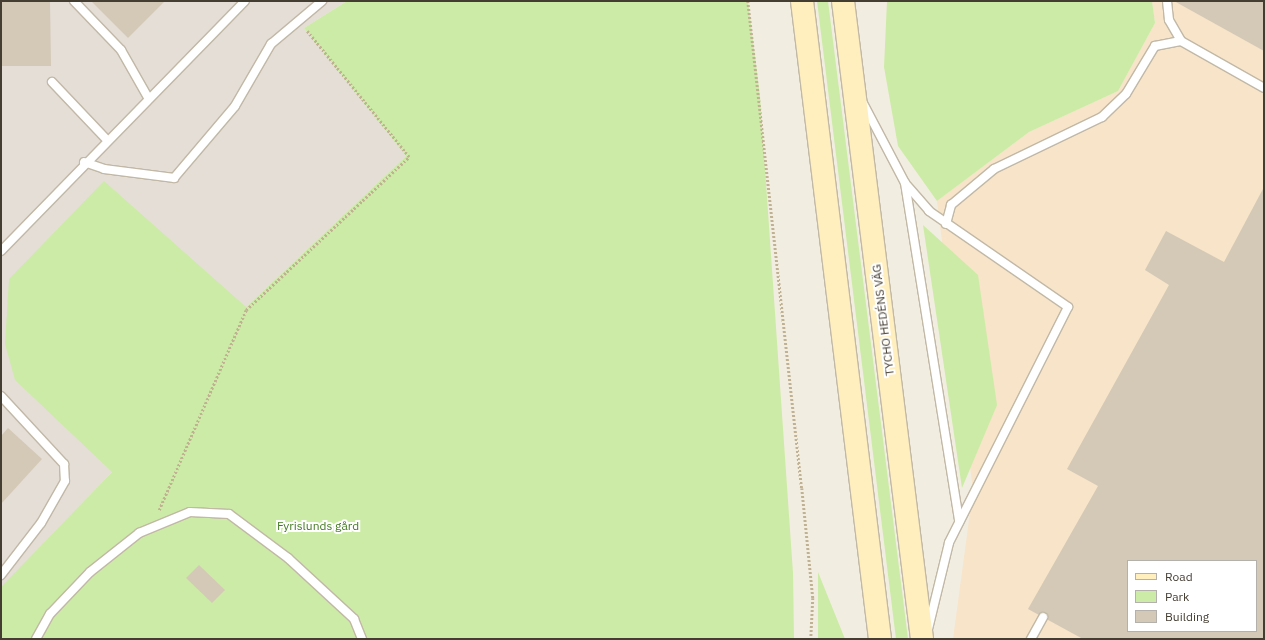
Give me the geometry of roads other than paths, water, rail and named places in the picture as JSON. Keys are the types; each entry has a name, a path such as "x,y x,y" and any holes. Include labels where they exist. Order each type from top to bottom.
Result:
{"main road":[{"path":"802,1 880,639"},
{"name":"TYCHO HEDÉNS VÄG","path":"843,1 922,639"}],"lane":[{"path":"74,1 121,50 149,99"},
{"path":"1,251 84,162 108,141 245,1"},
{"path":"84,162 104,169 174,178 235,106 271,44 322,1"},
{"path":"1167,1 1169,20 1181,41 1264,88"},
{"path":"946,224 951,205 994,169 1102,118 1126,94 1155,46 1181,41"},
{"path":"52,82 108,141"},
{"path":"854,87 905,183 929,211 1068,307 949,543 926,639"},
{"path":"905,183 959,522"},
{"path":"1,396 64,464 65,481 42,523 1,575"},
{"path":"36,639 50,614 90,572 139,533 190,512 230,514 288,558 354,619 362,639"},
{"path":"1031,639 1043,617"}],"park label":[{"name":"Fyrislunds gård","path":"318,526"}]}
